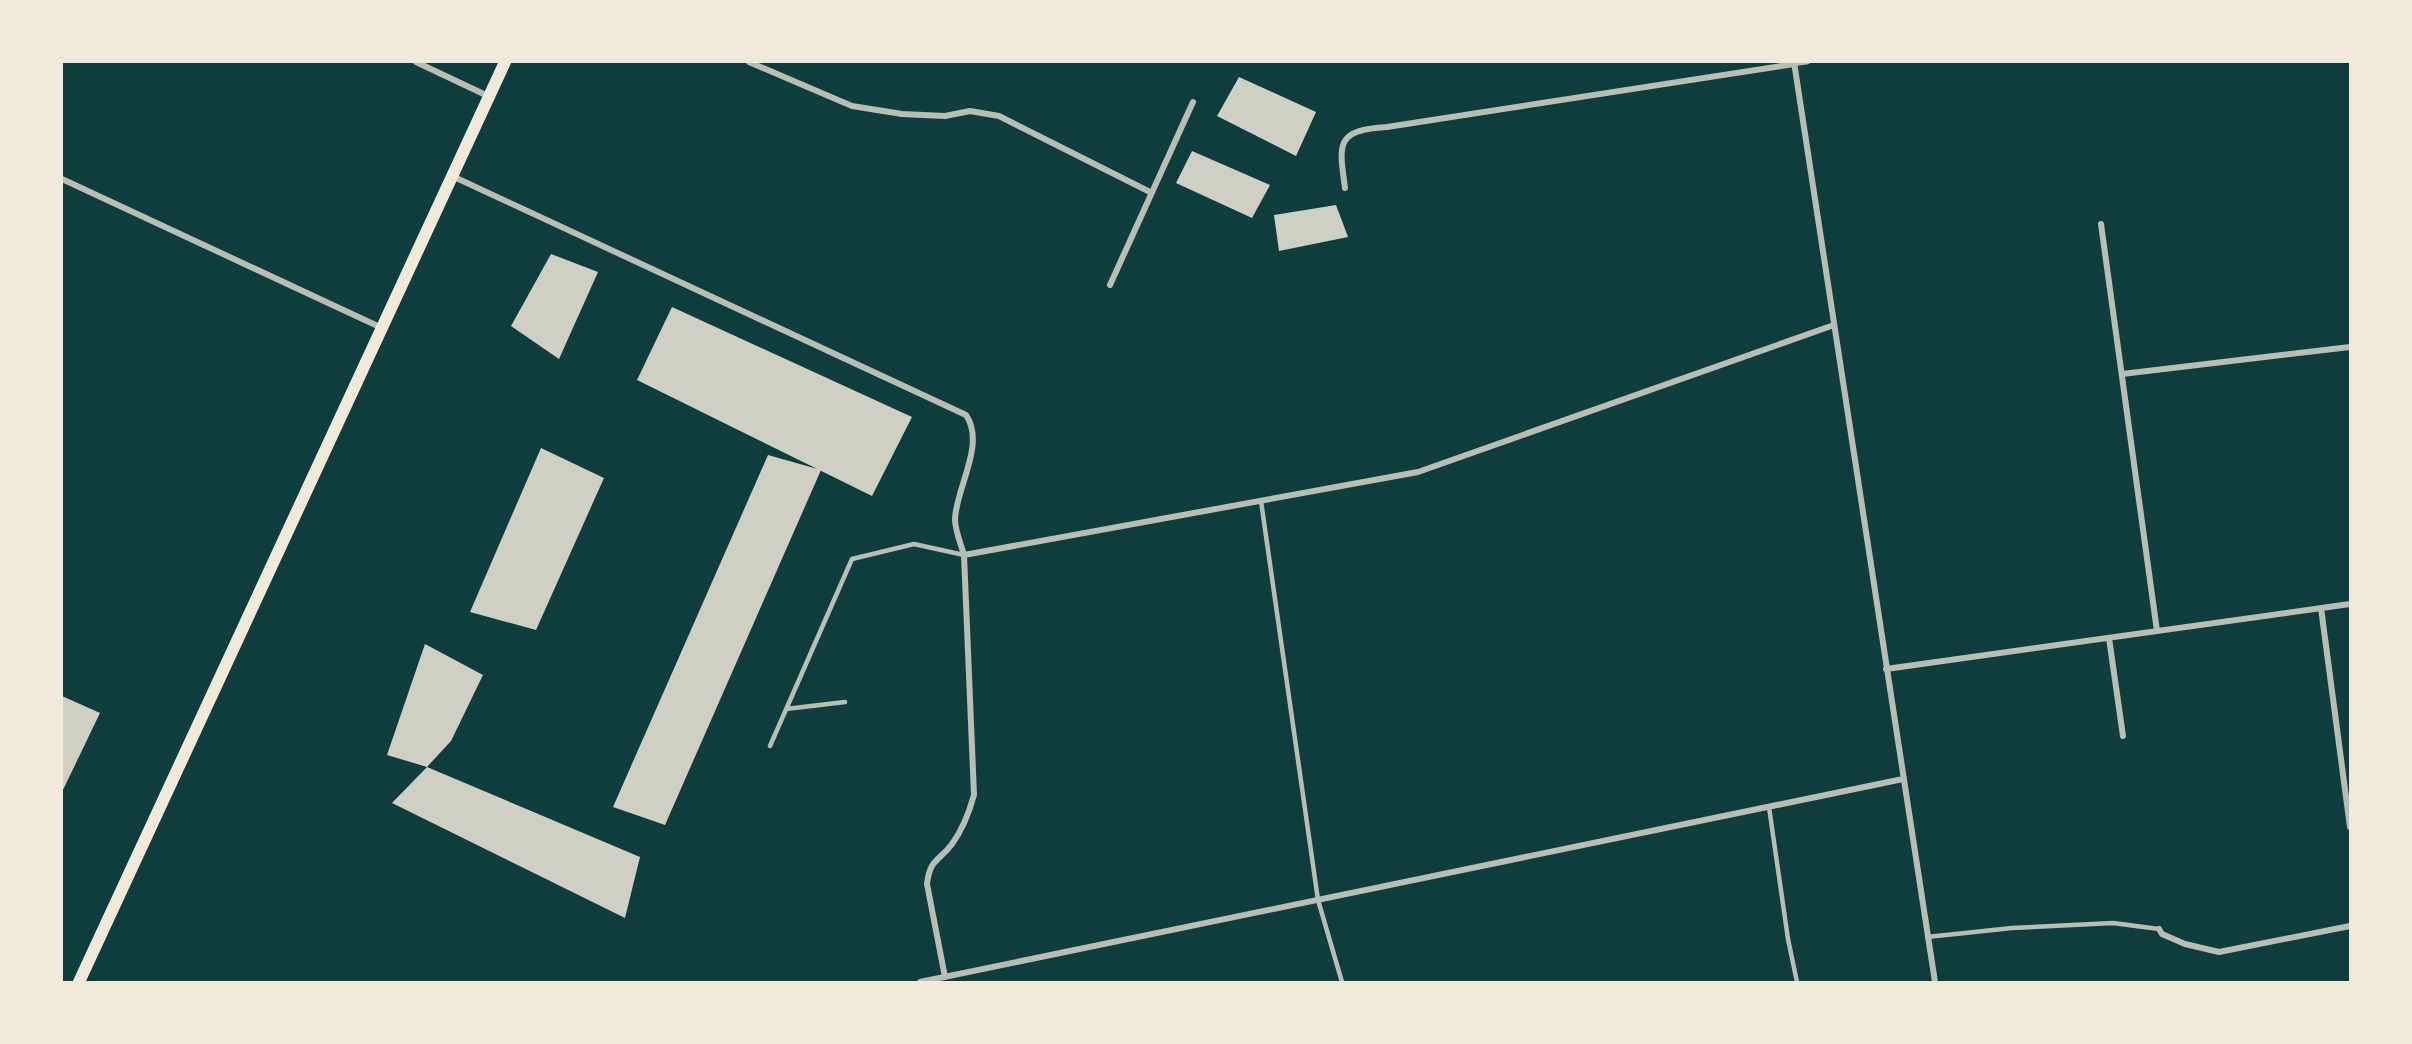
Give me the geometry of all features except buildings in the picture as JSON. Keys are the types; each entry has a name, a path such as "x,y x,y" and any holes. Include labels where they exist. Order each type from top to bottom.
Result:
{"main road":[{"path":"79,982 506,62"}],"street":[{"path":"416,62 489,97"},
{"path":"749,62 852,106 902,114 945,116 970,111 999,116 1152,193"},
{"path":"1345,188 1340,152 1351,133 1365,128 1387,127 1794,63 1935,982"},
{"path":"1110,285 1193,102"},
{"path":"452,176 966,415 972,423 971,452 955,519 964,555 974,795 969,815 950,847 937,858 929,870 927,884 945,977"},
{"path":"62,179 382,328"},
{"path":"2101,224 2157,631"},
{"path":"964,555 1418,472 1834,325"},
{"path":"2122,374 2350,347"},
{"path":"1886,669 2350,604"},
{"path":"2321,608 2350,826"},
{"path":"2109,638 2123,736"},
{"path":"920,982 1903,779"},
{"path":"2159,929 2162,934 2185,944 2219,952 2350,926"}],"lane":[{"path":"1794,63 1808,62"},
{"path":"1261,501 1318,900 1342,982"},
{"path":"770,746 852,559 914,544 964,555"},
{"path":"786,710 845,702"},
{"path":"1769,807 1788,939 1797,982"},
{"path":"1927,937 2012,928 2113,923 2159,929"}]}
